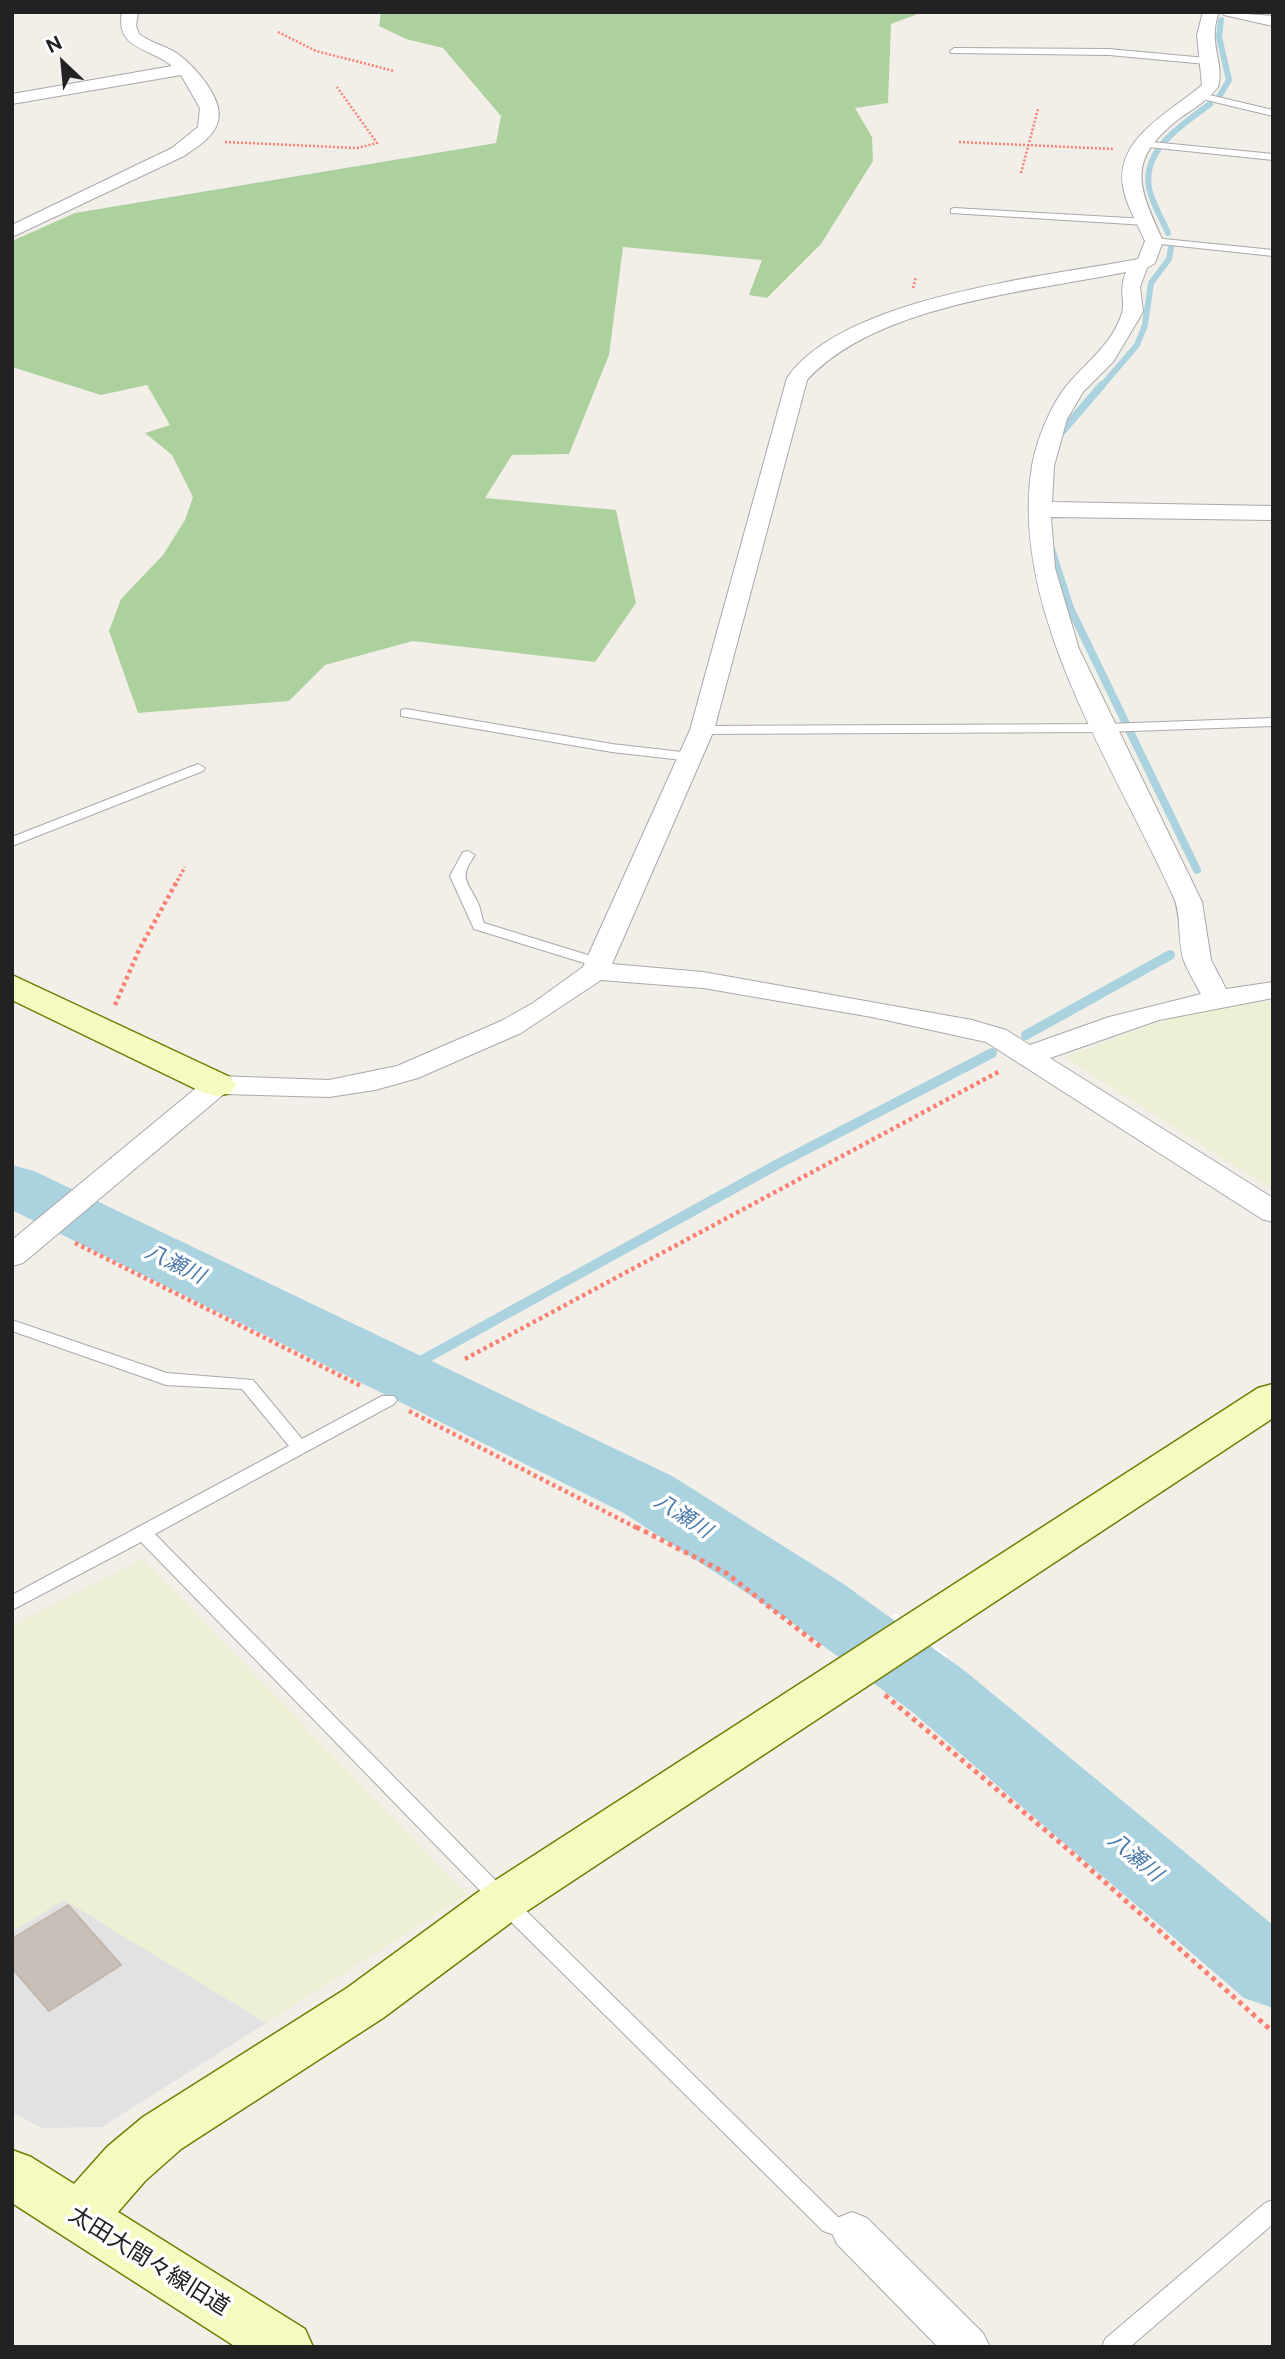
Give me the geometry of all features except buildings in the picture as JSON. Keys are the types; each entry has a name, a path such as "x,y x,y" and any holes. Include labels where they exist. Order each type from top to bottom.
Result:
{"street":[{"path":"12,232 133,176 196,140 210,116 207,104 187,69 169,55 133,36 127,25 130,12"},
{"path":"12,986 217,1085 323,1089 380,1080 477,1044 566,995 597,967 702,730 788,401 797,378 807,365 823,352 925,307 1138,267 1150,258 1150,232 1131,181 1140,147 1201,96 1213,81 1206,61 1205,24 1211,12"},
{"path":"1230,12 1273,21"},
{"path":"12,99 187,69"},
{"path":"1138,267 1130,287 1133,312 1106,358 1075,389 1057,419 1043,466 1041,508 1044,568 1067,649 1189,902 1197,960 1216,997"},
{"path":"1041,508 1273,513"},
{"path":"597,967 703,980 922,1018 996,1036 1273,1212"},
{"path":"1029,1056 1134,1017 1216,997 1273,990"},
{"path":"12,1256 48,1225 87,1197 217,1085"},
{"path":"79,2217 126,2164 162,2133 365,2003 503,1901 1273,1398"},
{"name":"太田大間々線旧道","path":"12,2174 285,2347"},
{"path":"852,2231 968,2347"}],"lane":[{"path":"954,51 1109,52 1206,61"},
{"path":"1201,96 1273,113"},
{"path":"1140,147 1273,157"},
{"path":"954,211 1150,232 1273,253"},
{"path":"406,713 612,748 691,757"},
{"path":"702,730 1105,728 1273,722"},
{"path":"12,842 198,768"},
{"path":"468,855 457,871 456,881 473,908 474,919 479,926 597,967"},
{"path":"12,1325 166,1379 247,1384 300,1448"},
{"path":"12,1604 388,1400"},
{"path":"143,1533 503,1901 831,2224 852,2231"},
{"path":"1113,2347 1273,2210"}],"path":[{"path":"278,32 316,51 394,71"},
{"path":"196,140 357,148 377,143 337,88"},
{"path":"1021,173 1026,145 1038,109"},
{"path":"959,142 1140,147"},
{"path":"97,1027 111,1012 139,950 185,867"},
{"path":"465,1359 1029,1056"},
{"path":"48,1225 726,1573 857,1669 1070,1852 1273,2032"}],"green space":[{"path":"381,12 923,12 891,24 888,103 855,108 872,137 873,161 821,244 767,298 749,295 762,260 623,247 609,355 569,454 512,455 485,498 616,510 636,603 595,662 413,641 325,665 289,701 138,713 109,631 121,599 163,555 185,520 193,497 172,455 145,433 170,425 147,385 101,395 12,367 12,241 75,213 496,143 501,116 443,48 406,39 379,26"},
{"path":"1273,1001 1273,1190 1064,1057 1190,1011"},
{"path":"143,1559 467,1895 266,2023 64,1901 12,1932 12,1626"}],"shaded area":[{"path":"64,1900 266,2023 102,2127 41,2128 12,2112 12,1932"}],"pier":[{"path":"896,1613 948,1656 893,1694 840,1650"}],"waterway":[{"path":"1219,97 1229,80 1219,37 1221,20"},
{"path":"1168,233 1149,188 1152,161 1158,149 1177,129 1210,104"},
{"path":"1101,387 1137,345 1145,325 1151,283 1169,259 1171,247"},
{"path":"1058,436 1102,385"},
{"path":"1049,543 1070,608 1197,870"},
{"path":"1026,1035 1170,955"},
{"path":"399,1373 778,1164 992,1053"},
{"name":"八瀬川","path":"12,1185 647,1494 816,1602 938,1691 1273,1974"}]}
